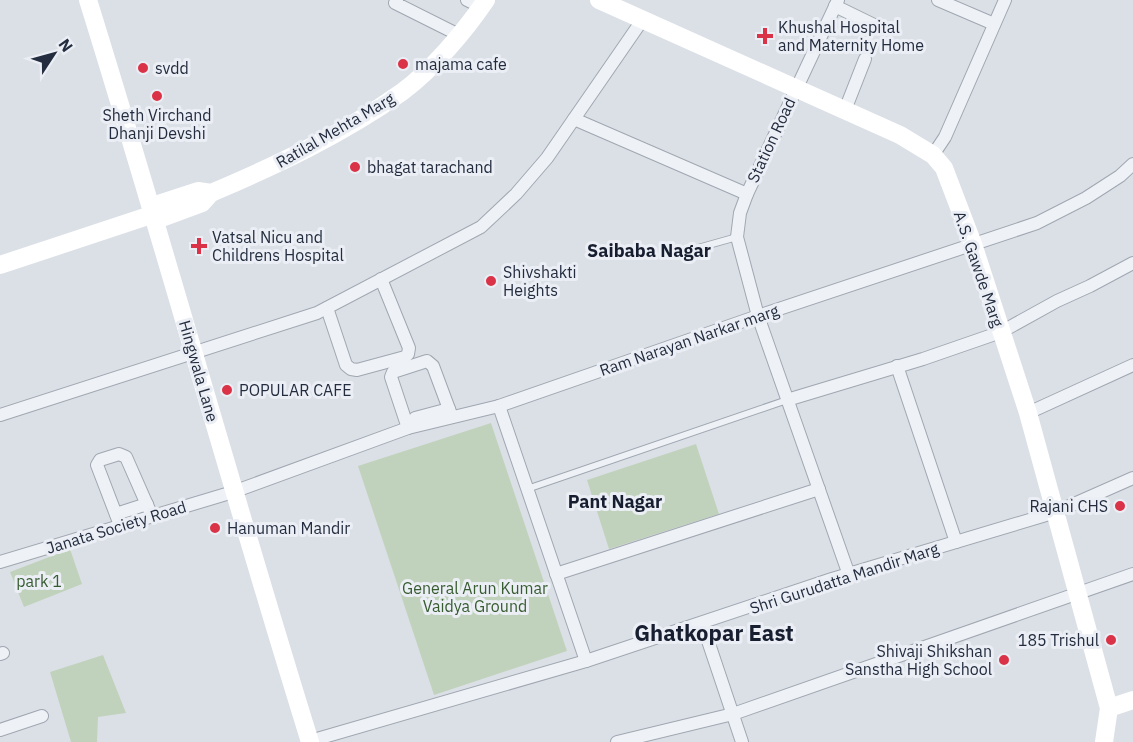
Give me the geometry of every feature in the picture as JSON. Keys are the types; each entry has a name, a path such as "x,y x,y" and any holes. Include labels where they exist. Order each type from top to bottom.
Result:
{"street":[{"name":"Hingwala Lane","path":"88,0 154,213 233,492 310,742"},
{"path":"397,0 395,3 459,35"},
{"name":"A.S. Gawde Marg","path":"599,0 900,135 933,155 944,168 973,244 1028,413 1056,512 1109,708 1104,742"},
{"path":"938,0 994,24"},
{"path":"933,155 945,137 1005,0"},
{"name":"Ratilal Mehta Marg","path":"154,213 202,203 211,194 287,160 352,124 404,91 459,35 478,2"},
{"path":"836,3 874,26"},
{"name":"Station Road","path":"737,237 740,213 747,194 836,3"},
{"path":"0,415 317,313 481,227 516,194 547,158 643,19"},
{"path":"845,110 865,59"},
{"path":"574,119 747,194"},
{"name":"Ram Narayan Narkar marg","path":"233,492 406,424 451,413 499,406 758,316 1037,223 1077,203 1120,176 1133,164"},
{"path":"0,265 154,213"},
{"path":"737,237 758,316 849,575"},
{"path":"787,400 1001,332 1057,300 1090,286 1133,263"},
{"path":"327,308 346,365 351,369 357,370 405,357 409,348 381,279"},
{"path":"406,424 391,377 398,369 427,361 430,362 451,413"},
{"path":"1028,413 1133,365"},
{"path":"897,366 956,542"},
{"path":"499,406 586,661"},
{"path":"147,504 118,520 97,465 100,460 119,454 125,455 147,504 152,516"},
{"name":"Shri Gurudatta Mandir Marg","path":"310,742 586,661 832,579 1056,512 1133,478"},
{"path":"556,574 819,489"},
{"name":"Janata Society Road","path":"0,562 118,520 152,516 233,492"},
{"path":"617,742 733,714 1133,574"},
{"path":"702,623 742,742"},
{"path":"1109,708 1133,700"},
{"path":"0,730 42,716"}],"lane":[{"path":"673,255 737,237"},
{"path":"527,489 787,400"}],"green space":[{"name":"General Arun Kumar Vaidya Ground","path":"491,423 567,651 434,695 358,466"},
{"path":"696,444 719,514 609,549 587,480"},
{"name":"park 1","path":"70,549 82,584 24,607 10,572"},
{"path":"103,655 126,713 98,717 97,742 71,742 50,672"}],"place":[{"name":"Khushal Hospital and Maternity Home","path":"765,36"},
{"name":"majama cafe","path":"403,64"},
{"name":"svdd","path":"143,68"},
{"name":"Sheth Virchand Dhanji Devshi","path":"157,96"},
{"name":"bhagat tarachand","path":"355,167"},
{"name":"Vatsal Nicu and Childrens Hospital","path":"199,246"},
{"name":"Shivshakti Heights","path":"491,281"},
{"name":"POPULAR CAFE","path":"227,390"},
{"name":"Rajani CHS","path":"1120,506"},
{"name":"Hanuman Mandir","path":"215,528"},
{"name":"185 Trishul","path":"1111,640"},
{"name":"Shivaji Shikshan Sanstha High School","path":"1004,660"}],"district":[{"name":"Saibaba Nagar","path":"649,251"},
{"name":"Pant Nagar","path":"615,502"},
{"name":"Ghatkopar East","path":"714,633"}]}
